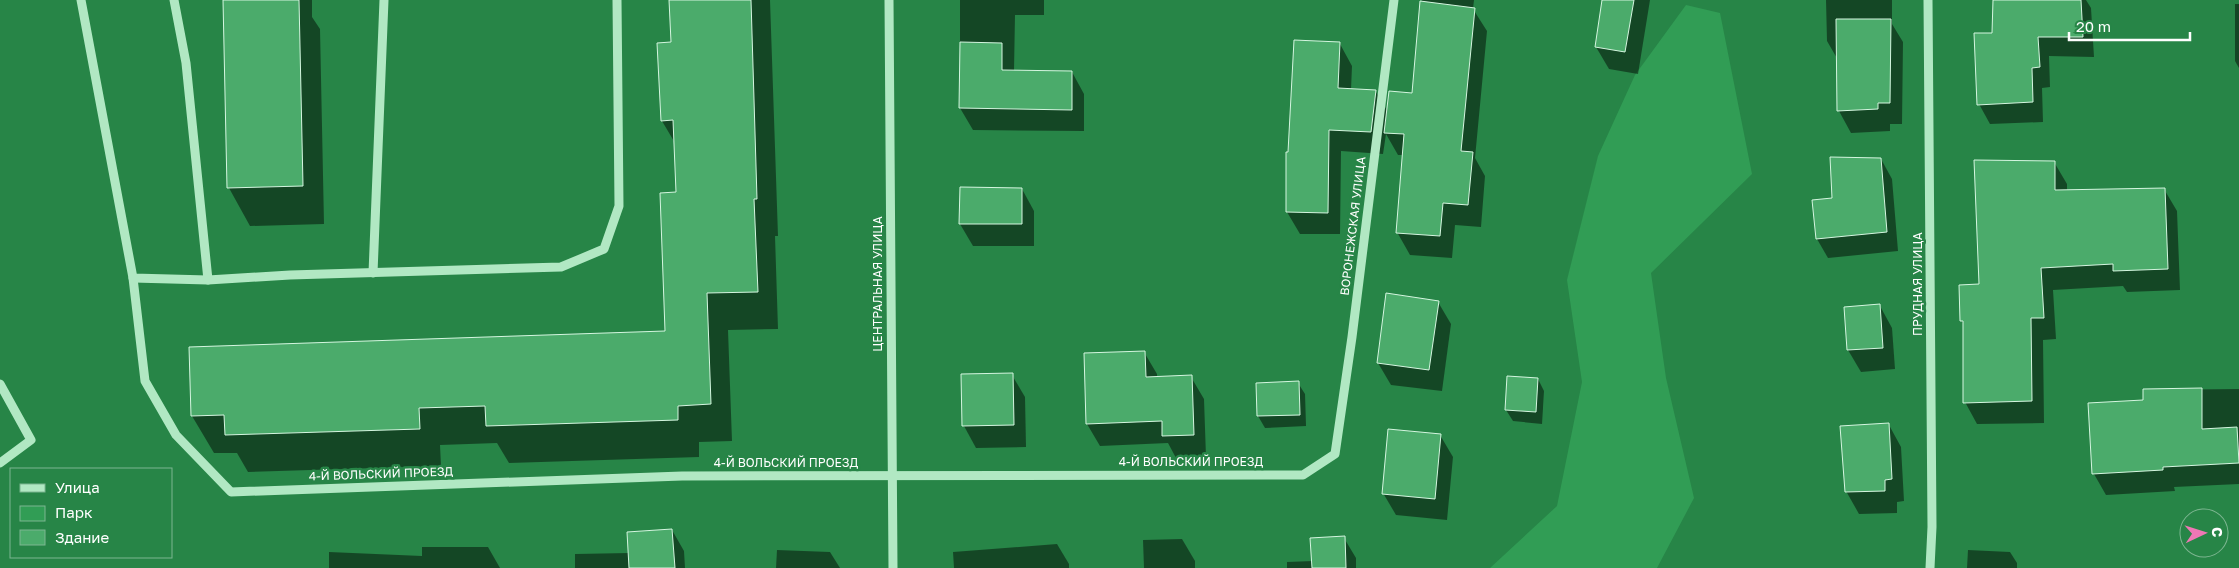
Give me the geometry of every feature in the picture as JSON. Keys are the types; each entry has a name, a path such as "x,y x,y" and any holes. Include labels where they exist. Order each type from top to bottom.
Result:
{"street":[{"path":"81,0 133,278 208,280 561,267 604,249 620,206 617,0"},
{"path":"174,0 186,62 208,280"},
{"path":"374,273 384,0"},
{"name":"ЦЕНТРАЛЬНАЯ УЛИЦА","path":"889,0 893,568"},
{"name":"ВОРОНЕЖСКАЯ УЛИЦА","path":"1335,454 1352,337 1394,0"},
{"name":"ПРУДНАЯ УЛИЦА","path":"1928,0 1932,517 1930,568"},
{"name":"4-Й ВОЛЬСКИЙ ПРОЕЗД","path":"133,278 145,381 176,435 231,492 682,476 1303,475 1335,454"},
{"path":"0,384 31,440 0,463"}],"green space":[{"path":"1686,5 1720,13 1752,174 1651,273 1666,378 1694,498 1657,568 1490,568 1557,506 1582,382 1567,280 1598,156 1635,75"}],"building":[{"path":"223,0 299,0 303,186 227,188"},
{"path":"669,0 751,0 757,199 754,199 758,292 707,293 711,404 678,406 678,420 486,426 485,406 419,408 420,429 225,435 224,415 191,416 189,347 665,331 660,193 676,192 673,120 661,121 657,43 671,42"},
{"path":"1602,0 1634,0 1625,52 1595,47"},
{"path":"1993,0 2081,0 2083,37 2038,37 2040,67 2032,68 2033,102 1977,105 1974,33 1992,33"},
{"path":"1420,1 1475,8 1461,151 1473,152 1468,205 1443,203 1440,236 1396,233 1404,134 1384,133 1389,91 1412,93"},
{"path":"1836,19 1891,19 1890,103 1878,103 1878,109 1837,111"},
{"path":"1294,40 1340,42 1338,88 1376,90 1371,132 1329,130 1328,213 1286,212 1286,152 1288,152"},
{"path":"960,42 1002,43 1002,70 1072,71 1072,110 959,108"},
{"path":"1830,157 1881,158 1887,232 1816,239 1812,200 1832,198"},
{"path":"1974,160 2055,161 2055,190 2165,188 2168,269 2113,271 2113,264 2041,268 2044,318 2031,318 2032,401 1963,403 1963,321 1960,321 1959,285 1979,284"},
{"path":"960,187 1022,188 1022,224 959,224"},
{"path":"1386,293 1439,301 1429,370 1377,363"},
{"path":"1880,304 1883,348 1847,350 1844,307"},
{"path":"1145,351 1146,377 1192,375 1194,435 1162,436 1162,421 1086,424 1084,353"},
{"path":"1013,373 1014,425 962,426 961,374"},
{"path":"1507,376 1538,378 1536,412 1505,410"},
{"path":"1299,381 1300,415 1257,416 1256,383"},
{"path":"2202,388 2202,429 2237,427 2239,463 2163,467 2163,470 2092,474 2088,403 2143,400 2143,389"},
{"path":"1889,423 1892,479 1885,480 1885,491 1845,492 1840,426"},
{"path":"1388,429 1441,434 1435,499 1382,494"},
{"path":"672,529 675,568 629,568 627,532"},
{"path":"1345,536 1346,568 1312,568 1310,538"}]}
